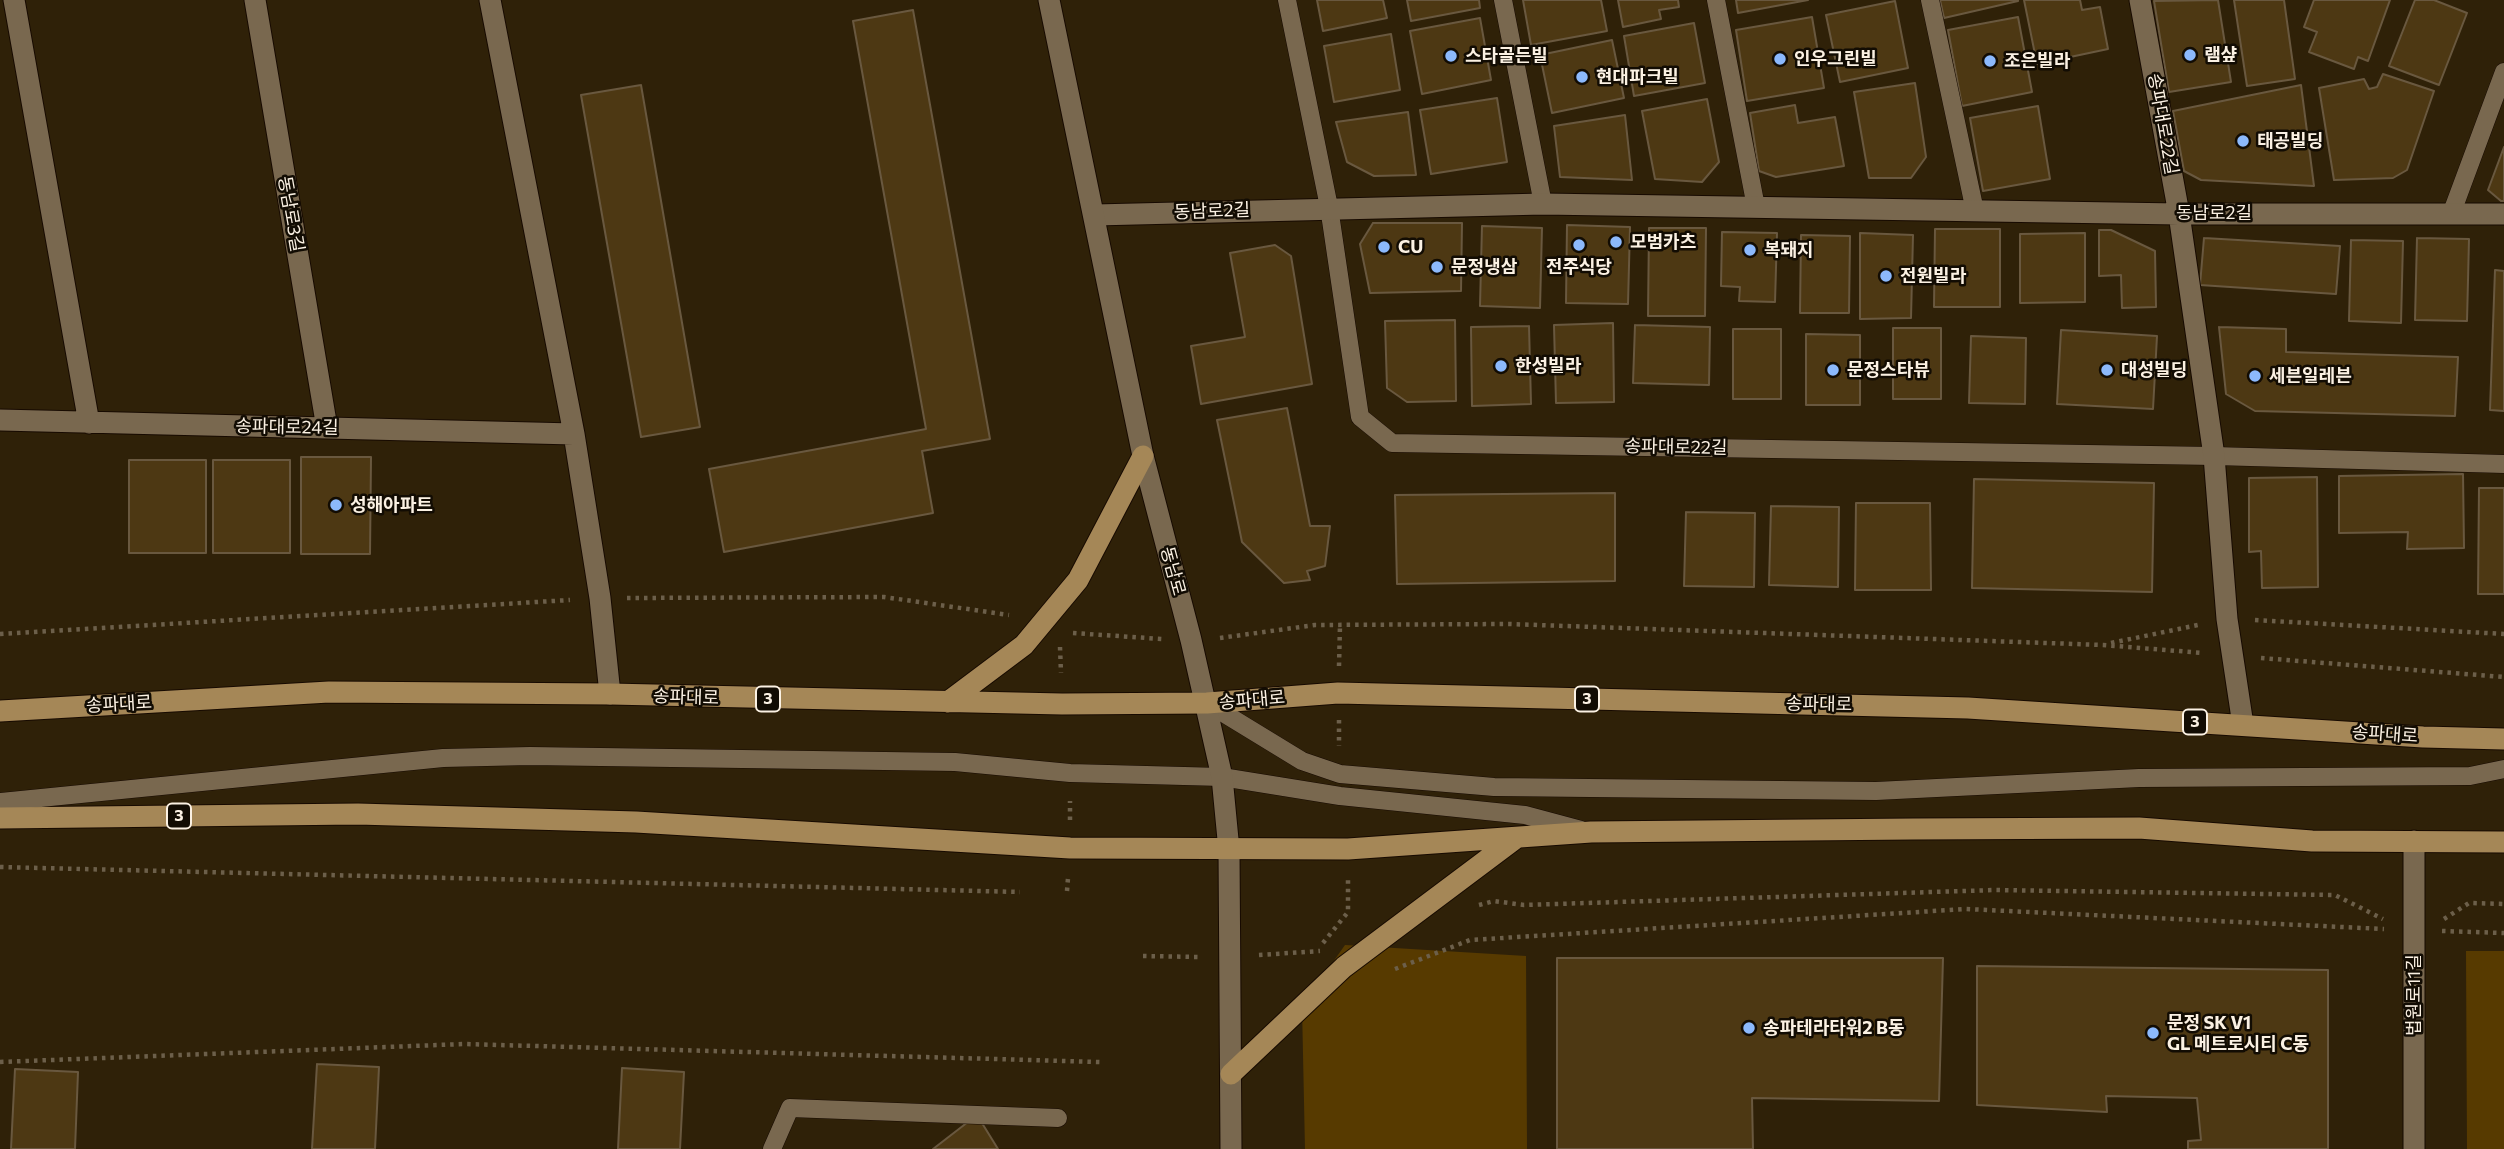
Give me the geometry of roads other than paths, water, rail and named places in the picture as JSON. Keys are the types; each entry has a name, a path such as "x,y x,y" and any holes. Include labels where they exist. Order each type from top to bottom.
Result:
{"main road":[{"path":"948,702 1024,645 1079,580 1143,456"},
{"name":"송파대로","path":"0,711 329,692 1207,704 1338,693 1968,708 2423,737 2504,738"},
{"name":"3","path":"0,818 358,814 636,822 1070,848 1228,850 1348,849 1591,832 2139,828 2312,841 2504,842"},
{"path":"1231,1074 1344,967 1516,838"}],"street":[{"path":"14,0 89,423"},
{"name":"동남로3길","path":"255,0 327,428"},
{"path":"490,0 574,434 600,598 610,694"},
{"name":"동남로","path":"1049,0 1143,456 1207,704 1222,777 1228,850 1231,1149"},
{"name":"송파대로22길","path":"2140,0 2179,214 2214,456 2227,619 2244,725"},
{"name":"동남로2길","path":"1095,215 1329,207 1543,204 2179,214 2504,214"},
{"name":"송파대로24길","path":"0,420 574,434"},
{"name":"법원로11길","path":"2414,841 2414,1149"}],"lane":[{"path":"1287,0 1329,207"},
{"path":"1503,0 1543,204"},
{"path":"1716,0 1756,207"},
{"path":"1930,0 1975,211"},
{"path":"2452,212 2504,72"},
{"name":"송파대로22길","path":"1329,207 1360,417 1392,443 2214,456 2504,464"},
{"path":"1207,704 1302,761 1340,774 1494,787 1877,791 2139,778 2470,776 2504,769"},
{"path":"0,802 443,758 530,756 955,762 1070,773 1222,777 1340,796 1525,815 1591,832"},
{"path":"772,1149 790,1108 1058,1118"}],"place":[{"name":"램샾","path":"2190,55"},
{"name":"스타골든빌","path":"1451,56"},
{"name":"인우그린빌","path":"1780,59"},
{"name":"조은빌라","path":"1990,61"},
{"name":"현대파크빌","path":"1582,77"},
{"name":"태공빌딩","path":"2243,141"},
{"name":"모범카츠","path":"1616,242"},
{"name":"전주식당","path":"1579,245"},
{"name":"CU","path":"1384,247"},
{"name":"복돼지","path":"1750,250"},
{"name":"문정냉삼","path":"1437,267"},
{"name":"전원빌라","path":"1886,276"},
{"name":"한성빌라","path":"1501,366"},
{"name":"문정스타뷰","path":"1833,370"},
{"name":"대성빌딩","path":"2107,370"},
{"name":"세븐일레븐","path":"2255,376"},
{"name":"성해아파트","path":"336,505"},
{"name":"송파테라타워2 B동","path":"1749,1028"},
{"name":"문정 SK V1 GL 메트로시티 C동","path":"2153,1033"}]}
